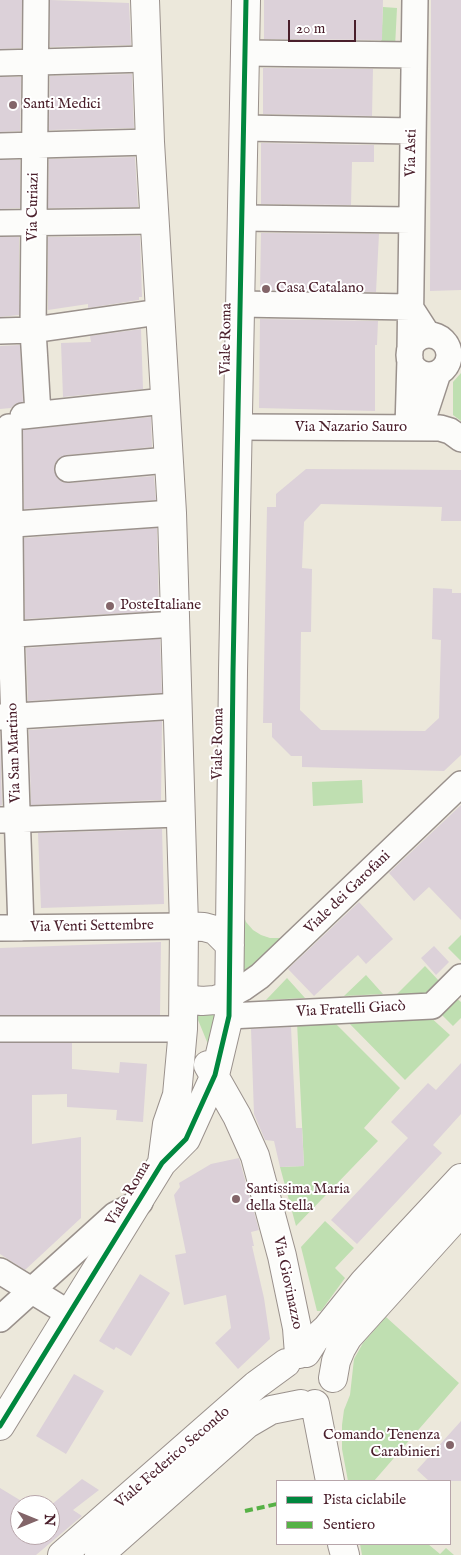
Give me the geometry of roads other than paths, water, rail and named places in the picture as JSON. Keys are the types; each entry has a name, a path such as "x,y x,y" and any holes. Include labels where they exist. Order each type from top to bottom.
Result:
{"street":[{"name":"Via Curiazi","path":"36,0 33,330 38,414"},
{"name":"Viale Roma","path":"145,0 150,142 172,513 184,926 184,1029 177,1095 167,1124 162,1164"},
{"name":"Viale Roma","path":"0,1426 162,1164 186,1139 215,1075 229,1006 246,0"},
{"name":"Via Asti","path":"414,0 410,307 410,355 414,428"},
{"path":"245,53 414,55"},
{"path":"0,63 148,59"},
{"path":"244,128 412,131"},
{"path":"0,146 150,142"},
{"path":"242,218 411,220"},
{"path":"0,223 155,221"},
{"path":"240,304 410,307 431,335 440,338 448,347 449,359 449,363 414,428"},
{"path":"0,331 33,330 160,312"},
{"path":"449,363 432,375 420,373 415,369 410,355 416,340 431,335 461,330"},
{"path":"5,427 10,418 165,401"},
{"name":"Via San Martino","path":"5,427 11,928"},
{"name":"Via Nazario Sauro","path":"238,427 440,428 461,439"},
{"path":"68,469 168,460"},
{"path":"5,525 172,513"},
{"path":"6,634 176,624"},
{"path":"7,716 178,706"},
{"name":"Viale dei Garofani","path":"229,1006 244,988 260,976 461,785"},
{"path":"9,819 180,814"},
{"path":"184,926 204,927 215,930 230,946"},
{"name":"Via Venti Settembre","path":"11,928 184,926"},
{"name":"Via Fratelli Giacò","path":"229,1006 432,1006 461,976"},
{"path":"184,994 193,1000 215,1000 229,1006"},
{"path":"0,1029 184,1029 215,1075"},
{"name":"Via Giovinazzo","path":"215,1075 256,1156 282,1256 298,1328 297,1357"},
{"name":"Viale Federico Secondo","path":"62,1555 256,1385 297,1357 327,1328 358,1289 461,1178"},
{"path":"0,1319 115,1215 140,1202"},
{"path":"333,1378 332,1370 321,1357 314,1354 297,1357 281,1378 282,1385 289,1398 308,1404 322,1400 332,1386 340,1348 348,1337 461,1212"},
{"path":"0,1271 70,1314"},
{"path":"308,1404 330,1480"},
{"name":"Viale Federico Secondo","path":"99,1555 247,1424 271,1410 308,1404"}],"place":[{"name":"Santi Medici","path":"13,105"},
{"name":"Casa Catalano","path":"266,289"},
{"name":"PosteItaliane","path":"110,606"},
{"name":"Santissima Maria della Stella","path":"236,1199"},
{"name":"Comando Tenenza Carabinieri","path":"450,1445"}]}
